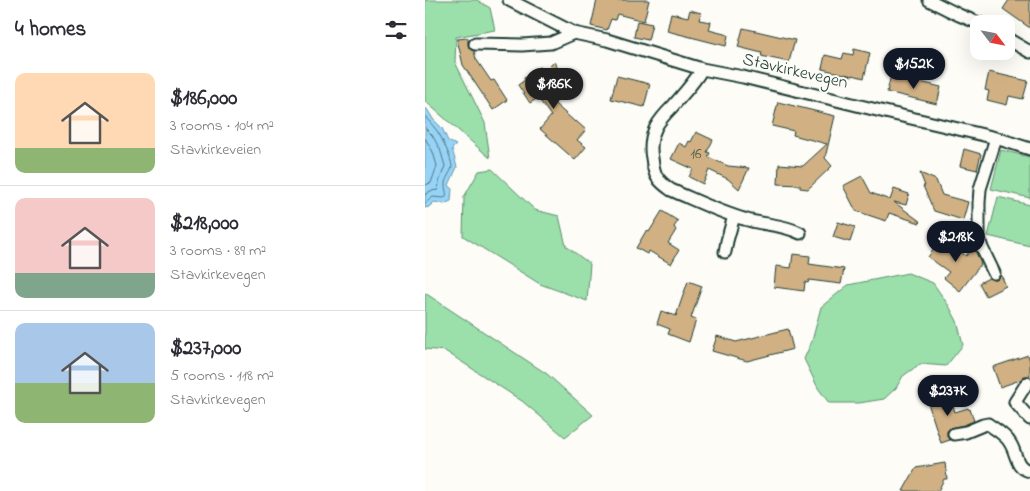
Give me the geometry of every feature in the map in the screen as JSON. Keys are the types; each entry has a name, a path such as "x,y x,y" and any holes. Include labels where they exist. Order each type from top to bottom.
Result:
{"street":[{"name":"Stavkirkevegen","path":"509,0 574,33 607,40 702,69 743,77 996,138 1030,149"},
{"path":"929,0 970,20"},
{"path":"475,44 551,43 574,33"},
{"path":"1015,43 1030,52"},
{"path":"702,69 695,81 664,115 655,128 651,154 653,172 656,177 671,190 734,216 793,229 801,233"},
{"path":"994,273 979,238 979,202 980,190 996,138"},
{"path":"725,252 734,216"},
{"path":"1027,382 1015,402 1030,419"},
{"path":"954,434 988,424 1010,442 1017,462 1023,469 1030,471"}],"green space":[{"path":"425,0 477,0 490,8 495,30 456,37 455,62 485,123 490,158 425,101"},
{"path":"1001,150 1030,157 1030,198 991,189"},
{"path":"492,169 535,210 559,216 566,246 590,264 587,301 540,284 463,236 464,197 479,171"},
{"path":"998,197 1030,205 1030,246 988,236"},
{"path":"908,273 933,283 957,321 963,345 946,366 920,364 903,376 896,388 884,399 859,403 829,403 818,388 804,359 812,341 821,307 848,285"},
{"path":"425,293 547,374 593,415 565,437 522,401 445,351 425,349"}],"water":[{"path":"425,108 442,128 448,141 456,145 452,149 457,167 449,185 452,189 451,201 444,204 434,202 425,208"}],"building":[{"path":"597,0 649,0 644,21 617,14 615,20 611,19 607,30 591,26"},
{"path":"1009,0 1030,0 1030,28 1015,17 1015,15 1012,15 1003,9"},
{"path":"690,10 701,13 699,20 711,22 709,30 728,35 726,46 667,31 671,13 688,17"},
{"path":"637,21 652,24 648,40 634,37"},
{"path":"743,28 795,40 789,62 761,56 762,53 738,47"},
{"path":"468,38 469,48 474,51 476,59 491,81 494,80 507,100 493,110 463,65 457,39"},
{"path":"854,49 870,53 864,78 822,69 825,55 842,59 844,53 853,55"},
{"path":"554,62 566,81 545,95 586,130 577,140 586,147 575,160 540,129 551,116 538,98 530,103 518,85 525,80 524,78 540,67 544,72"},
{"path":"989,72 1028,81 1023,99 1009,96 1007,105 987,100 989,91 985,90"},
{"path":"891,75 941,87 937,104 887,92"},
{"path":"617,76 650,84 644,107 611,99"},
{"path":"778,102 835,116 825,158 832,166 808,189 800,188 800,185 778,184 779,164 803,166 827,144 793,135 794,131 772,126"},
{"path":"696,132 713,140 707,152 710,153 708,157 728,166 749,168 739,189 728,179 709,170 703,184 689,177 693,169 671,159 679,143 686,147"},
{"path":"964,149 981,154 977,170 960,166"},
{"path":"920,173 936,180 942,195 968,202 963,220 934,211 923,186 925,186"},
{"path":"862,176 871,193 890,200 894,189 909,194 906,205 894,202 921,222 889,213 886,221 856,211 843,186"},
{"path":"662,211 678,221 674,227 676,230 668,243 679,250 671,264 649,251 647,254 636,248 646,231 649,232"},
{"path":"838,222 855,227 850,242 833,237"},
{"path":"942,238 966,256 972,248 975,250 981,264 960,291 944,278 949,272 928,257"},
{"path":"793,254 810,256 809,264 844,269 841,284 809,280 808,283 805,282 804,291 774,287 776,266 791,268"},
{"path":"1001,275 1006,286 986,296 979,283 989,278 997,280"},
{"path":"688,281 702,286 691,318 696,320 689,342 668,334 670,329 657,324 661,311 676,316"},
{"path":"788,329 793,349 747,361 712,351 717,336 736,342"},
{"path":"1028,355 1030,376 1024,376 1020,380 1000,387 993,367"},
{"path":"950,396 955,412 968,408 974,421 950,428 947,431 947,435 950,440 941,443 928,403"},
{"path":"945,463 947,479 944,479 938,491 903,491 916,468"}]}
